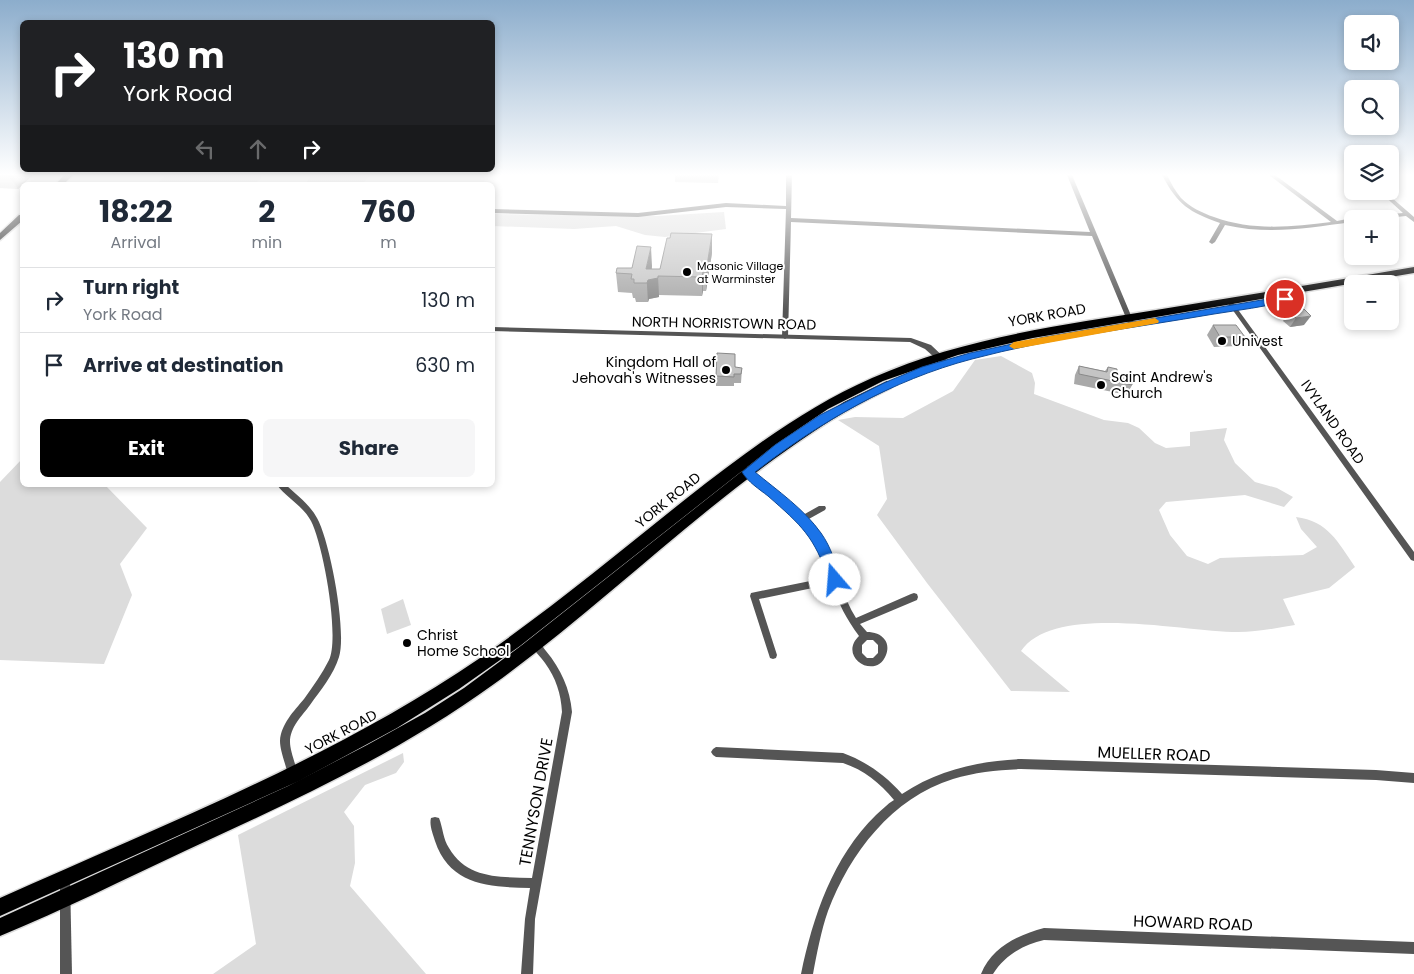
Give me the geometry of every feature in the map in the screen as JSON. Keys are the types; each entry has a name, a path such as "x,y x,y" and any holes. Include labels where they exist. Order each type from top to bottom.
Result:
{"highway":[{"name":"YORK ROAD","path":"0,907 293,775 386,726 439,695 495,657 743,468 851,402 942,360 1130,321 1414,270"},
{"path":"1399,281 1414,278"},
{"name":"YORK ROAD","path":"1232,304 1344,289"},
{"name":"YORK ROAD","path":"0,927 341,768 397,738 444,709 535,644 743,468"}],"main road":[{"path":"0,238 20,221"}],"street":[{"path":"785,337 789,220"},
{"path":"799,220 1093,234"},
{"path":"1087,220 1130,321"},
{"path":"1217,220 1247,229 1275,230 1344,221"},
{"path":"1212,242 1223,223"},
{"name":"IVYLAND ROAD","path":"1232,304 1414,558"},
{"name":"NORTH NORRISTOWN ROAD","path":"495,329 910,340 923,344 942,360"},
{"path":"743,468 802,519 818,538 827,556 844,605 854,623 865,636"},
{"path":"283,487 304,506 319,530 325,552 337,647 331,664 288,726 285,742 293,775"},
{"path":"802,519 822,508"},
{"path":"773,655 754,596 835,580"},
{"path":"854,623 914,597"},
{"name":"TENNYSON DRIVE","path":"527,974 528,935 567,712 567,700 561,678 535,644"},
{"path":"716,752 843,758 857,762 871,770 883,780 901,801"},
{"name":"MUELLER ROAD","path":"807,974 812,944 823,910 849,856 866,832 901,801 924,786 950,775 985,767 1021,764 1376,775 1414,778"},
{"path":"435,822 448,858 466,874 490,881 536,883"},
{"path":"65,878 66,974"},
{"name":"HOWARD ROAD","path":"987,974 996,960 1010,947 1026,938 1044,934 1414,948"}],"shaded area":[{"path":"495,220 725,220 726,229 665,237 645,235 616,226 574,229 495,226"},
{"path":"1001,356 1032,373 1035,383 1034,394 1104,420 1128,423 1139,428 1155,443 1166,448 1190,446 1190,432 1227,428 1224,440 1235,463 1255,482 1277,488 1293,497 1284,507 1245,495 1166,502 1159,510 1170,535 1187,556 1208,564 1220,558 1303,555 1317,547 1301,529 1296,517 1307,519 1324,528 1337,541 1355,567 1329,588 1283,599 1295,625 1260,631 1238,632 1122,623 1090,623 1061,627 1038,636 1021,651 1070,692 1011,691 877,515 887,499 879,446 838,420 855,417 903,418 953,391 975,360"},
{"path":"20,461 20,487 107,487 147,528 120,564 132,595 104,664 0,660 0,482"},
{"path":"403,599 411,625 387,634 381,609"},
{"path":"403,753 404,762 396,773 365,785 344,812 354,826 355,863 350,886 426,974 213,974 256,944 238,835"}],"building":[{"path":"671,233 712,234 706,272 703,272 702,277 658,276 658,278 648,280 647,283 634,283 634,279 631,279 632,274 616,273 617,268 632,268 637,246 651,247 646,269 660,269 667,238 670,238"},
{"path":"1304,309 1311,316 1296,318 1289,312"},
{"path":"1213,325 1236,325 1245,337 1220,337"},
{"path":"717,353 735,354 735,367 742,368 741,374 734,374 734,377 716,376"},
{"path":"1079,366 1107,372 1108,367 1117,369 1117,374 1132,377 1132,385 1079,374"}],"slow traffic":[{"path":"1014,346 1155,321"}],"place":[{"name":"Masonic Village at Warminster","path":"687,272"},
{"name":"Univest","path":"1222,341"},
{"name":"Kingdom Hall of Jehovah's Witnesses","path":"726,370"},
{"name":"Saint Andrew's Church","path":"1101,385"},
{"name":"Christ Home School","path":"407,643"}],"route":[{"path":"835,580 827,556 818,538 802,519 748,472 779,448 824,418 851,402 887,385 913,374 970,356 1045,340 1285,299"}]}
